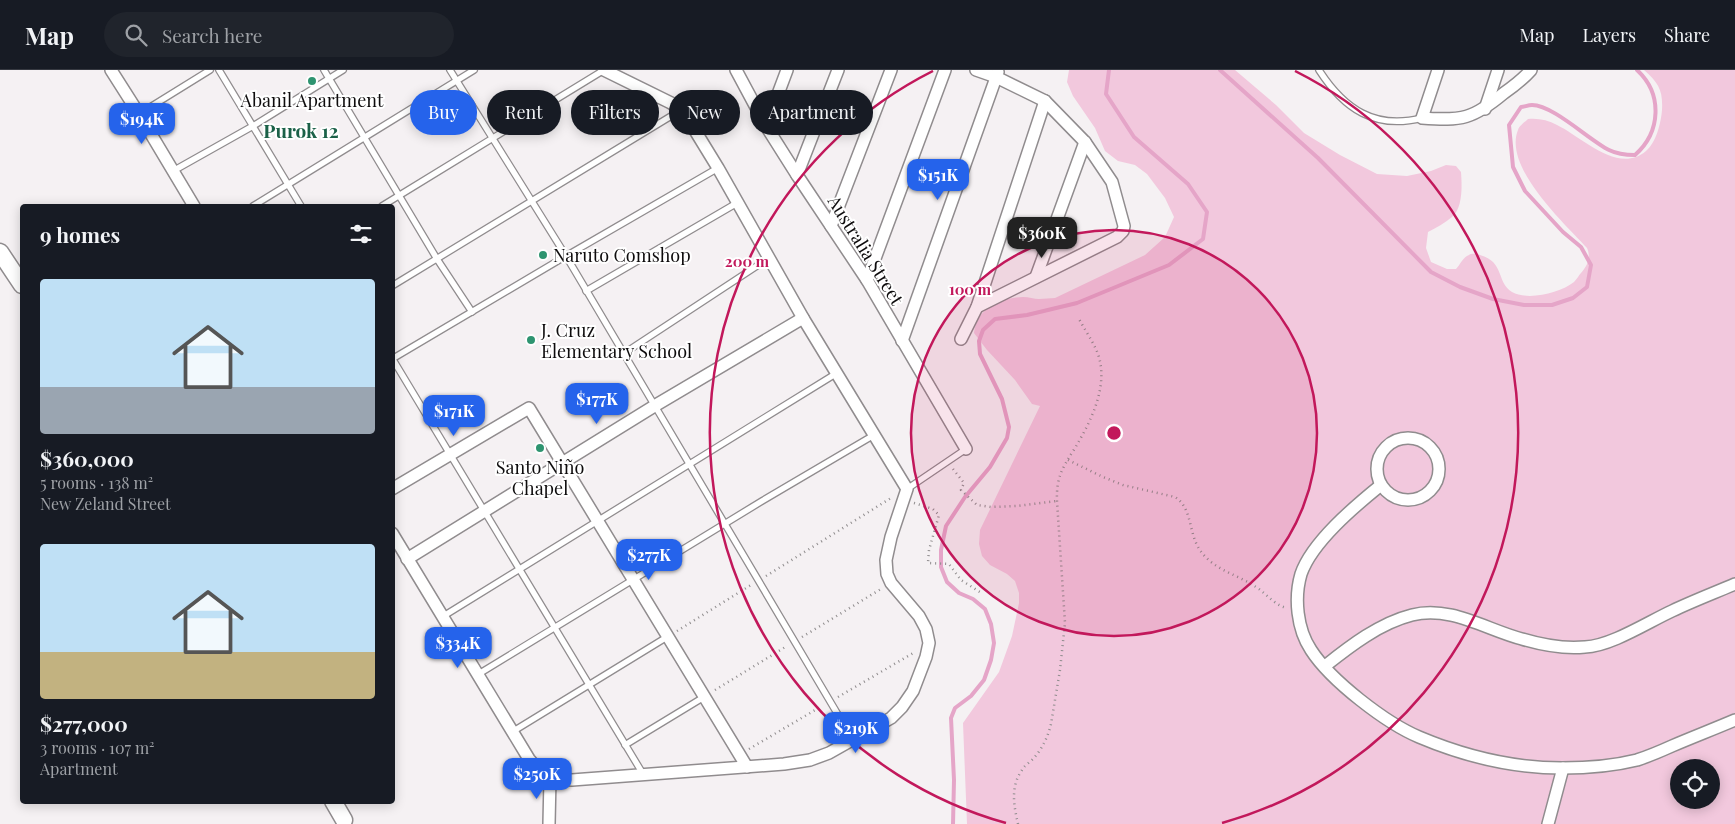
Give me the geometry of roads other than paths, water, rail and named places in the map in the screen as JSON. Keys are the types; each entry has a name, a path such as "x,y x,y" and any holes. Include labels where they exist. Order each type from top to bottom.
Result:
{"main road":[{"path":"0,252 20,282"},
{"path":"335,804 344,820"}],"street":[{"path":"111,70 193,204"},
{"path":"604,70 669,102"},
{"name":"Australia Street","path":"736,70 750,98"},
{"path":"780,90 787,70"},
{"path":"797,175 838,70"},
{"path":"831,226 890,70"},
{"path":"867,280 944,70"},
{"path":"976,70 997,73 1045,101 1085,142 1112,182 1124,221 1123,231 1117,237 977,307"},
{"path":"1438,70 1422,118 1456,119 1470,116 1485,109 1531,70"},
{"path":"1485,109 1498,70"},
{"path":"902,342 997,73"},
{"path":"962,339 977,307 1045,101"},
{"path":"395,538 512,732 534,766 550,778 572,780 784,764 810,760 853,740 891,718 902,707 913,691 926,657 929,643 926,629 919,616 891,583 887,574 888,550 894,524 905,494 874,434 803,318 718,168 697,135"},
{"name":"Australia Street","path":"772,135 867,280 966,449"},
{"path":"1036,277 1085,142"},
{"path":"407,558 562,462 803,318"},
{"path":"395,487 529,408 747,767"},
{"path":"1416,439 1432,449 1437,457 1439,466 1435,484 1422,497 1404,500 1387,492 1381,485 1376,467 1378,458 1383,450 1398,440 1416,439"},
{"path":"1381,485 1348,512 1309,558 1297,591 1298,611 1302,630 1311,650 1349,691 1378,714 1417,736 1452,750 1494,761 1524,766 1562,768 1609,765 1638,760 1735,720"},
{"path":"1324,666 1362,639 1385,626 1412,615 1430,613 1463,618 1522,640 1570,648 1589,647 1606,642 1673,610 1735,584"},
{"path":"1548,824 1562,768"},
{"path":"549,824 550,778"}],"lane":[{"path":"139,114 210,70"},
{"path":"219,70 300,204"},
{"path":"324,70 437,258 472,312"},
{"path":"173,171 253,126 343,70"},
{"path":"450,70 566,256 853,740"},
{"path":"256,204 474,70"},
{"path":"386,204 604,70"},
{"path":"1319,70 1331,89 1369,117 1391,122 1407,122 1422,118"},
{"path":"395,284 669,117"},
{"path":"395,358 718,168"},
{"path":"586,291 737,204"},
{"path":"623,354 769,258"},
{"path":"395,362 644,775"},
{"path":"442,617 837,373"},
{"path":"477,675 874,434"},
{"path":"905,494 966,449"},
{"path":"512,732 667,637"},
{"path":"626,744 704,697"}],"waterway":[{"path":"953,824 954,780 951,718 955,708 971,696 984,680 991,660 994,643 991,624 985,609 973,599 959,593 947,582 941,567 941,550 946,526 965,497 990,467 1007,438 1009,427 1002,399 980,354 979,341 983,330 995,319 1027,315 1077,303 1169,265 1203,239 1207,212 1188,184 1134,137 1106,94 1109,70"},
{"path":"1220,70 1318,158 1431,272 1460,287 1493,299 1524,305 1552,305 1573,298 1587,287 1591,265 1581,247 1563,232 1525,191 1513,167 1509,125 1521,107 1532,105 1541,107 1560,117 1609,150 1635,155 1644,146 1650,135 1656,113 1655,101 1651,90 1637,70"}],"place":[{"name":"Abanil Apartment","path":"312,81"},
{"name":"Naruto Comshop","path":"543,255"},
{"name":"J. Cruz Elementary School","path":"531,340"},
{"name":"Santo Niño Chapel","path":"540,448"}],"district":[{"name":"Purok 12","path":"301,130"}]}
